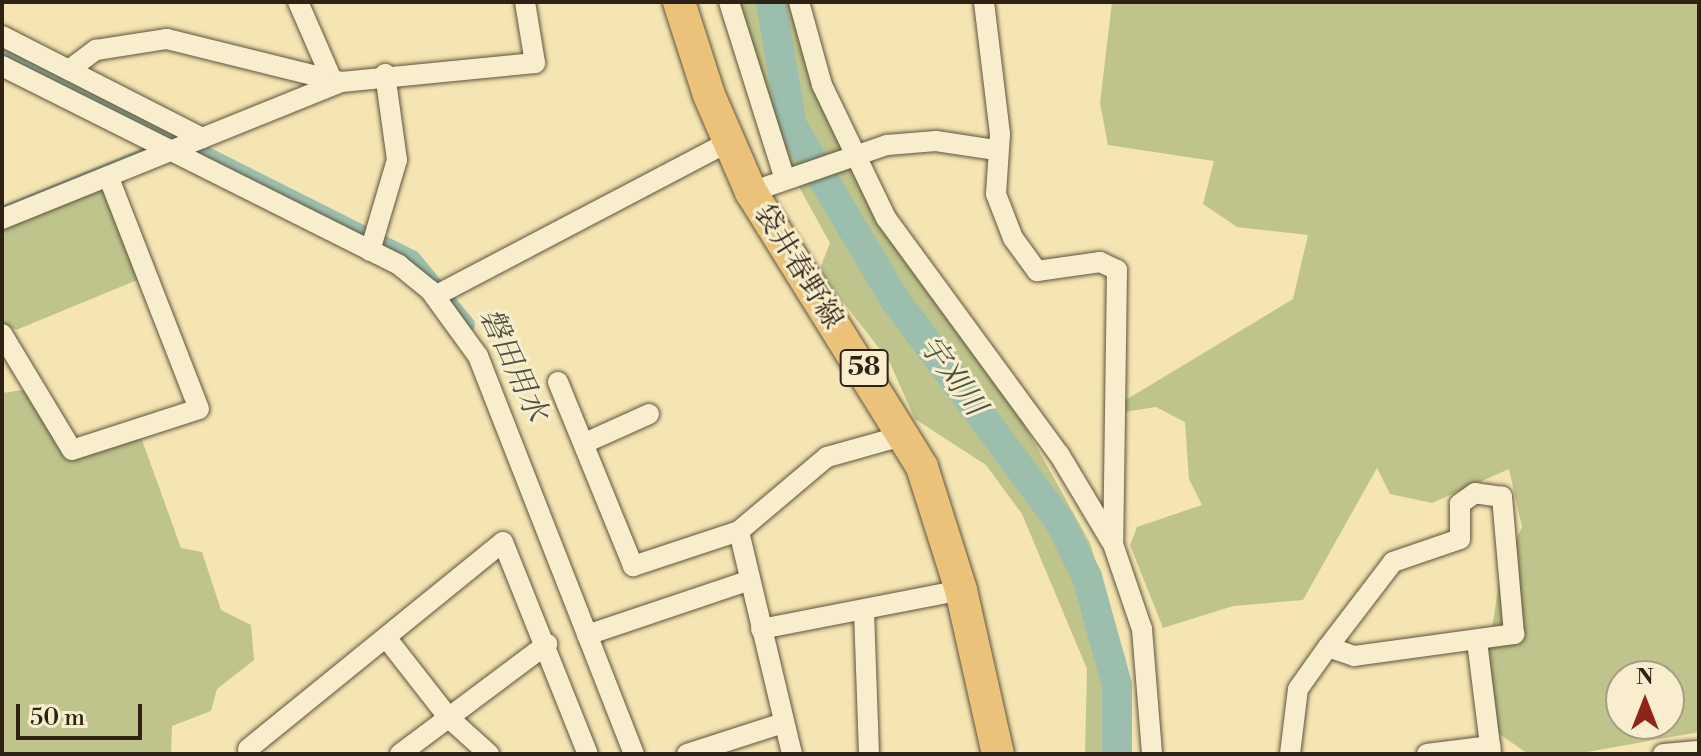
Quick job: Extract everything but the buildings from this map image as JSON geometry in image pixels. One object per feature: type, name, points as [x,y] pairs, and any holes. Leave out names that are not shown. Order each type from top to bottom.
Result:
[{"type":"main road","name":"袋井春野線","points":[[679,2],[728,142],[751,192],[792,267],[906,435],[961,590],[998,754]]},
{"type":"street","points":[[298,2],[336,81]]},
{"type":"street","points":[[2,219],[336,81],[385,74],[535,63],[525,2]]},
{"type":"street","points":[[729,2],[784,176]]},
{"type":"street","points":[[799,2],[822,85],[850,152],[916,267],[1059,454],[1113,544],[1140,619],[1152,754]]},
{"type":"street","points":[[984,2],[996,150],[996,194],[1037,271],[1100,262],[1117,270],[1113,544]]},
{"type":"street","points":[[2,36],[202,138]]},
{"type":"street","points":[[69,70],[96,50],[167,39],[336,81]]},
{"type":"street","points":[[2,66],[370,251],[435,296],[478,356],[634,754]]},
{"type":"street","points":[[370,251],[397,160],[385,74]]},
{"type":"street","points":[[751,192],[784,176],[850,152],[936,141],[996,150]]},
{"type":"street","points":[[435,296],[728,142]]},
{"type":"street","points":[[2,334],[72,450],[199,409],[108,176]]},
{"type":"street","points":[[558,382],[587,442],[633,566],[739,531],[827,457],[906,435]]},
{"type":"street","points":[[587,442],[649,414]]},
{"type":"street","points":[[1290,754],[1294,699],[1328,647],[1393,562],[1452,545],[1461,531],[1460,504],[1475,493],[1497,492],[1517,628],[1477,641],[1354,656],[1328,647]]},
{"type":"street","points":[[739,531],[792,754]]},
{"type":"street","points":[[247,752],[388,640],[503,542],[547,644],[588,754]]},
{"type":"street","points":[[587,635],[750,580]]},
{"type":"street","points":[[761,629],[961,590]]},
{"type":"street","points":[[864,611],[869,754]]},
{"type":"street","points":[[388,640],[449,718],[489,754]]},
{"type":"street","points":[[1427,754],[1490,750],[1477,641]]},
{"type":"street","points":[[400,754],[547,644]]},
{"type":"street","points":[[687,754],[783,723]]},
{"type":"street","points":[[1663,754],[1699,751]]},
{"type":"green space","points":[[731,2],[794,2],[824,105],[1015,408],[1090,543],[1126,660],[1130,754],[1085,754],[1087,669],[1022,514],[986,465],[915,419],[889,361],[819,271],[830,243],[788,167]]},
{"type":"green space","points":[[1112,2],[1699,2],[1699,732],[1685,735],[1685,660],[1605,660],[1605,740],[1654,740],[1576,754],[1528,754],[1489,727],[1480,711],[1500,575],[1522,527],[1509,469],[1432,503],[1390,494],[1377,468],[1303,600],[1233,606],[1163,628],[1130,545],[1137,527],[1202,505],[1189,479],[1185,422],[1156,407],[1124,412],[1124,401],[1293,299],[1308,235],[1237,227],[1203,204],[1214,161],[1108,145],[1100,103]]},
{"type":"green space","points":[[106,187],[142,278],[16,330],[2,322],[2,229]]},
{"type":"green space","points":[[23,390],[79,454],[138,429],[181,548],[202,552],[221,610],[251,625],[254,660],[217,689],[211,711],[172,726],[171,754],[2,754],[2,393]]},
{"type":"waterway","name":"宇刈川","points":[[771,2],[792,126],[893,297],[1060,522],[1087,577],[1117,685],[1117,754]]},
{"type":"waterway","name":"磐田用水","points":[[2,53],[412,259],[466,325]]},
{"type":"waterway","points":[[2,208],[151,147]]}]
